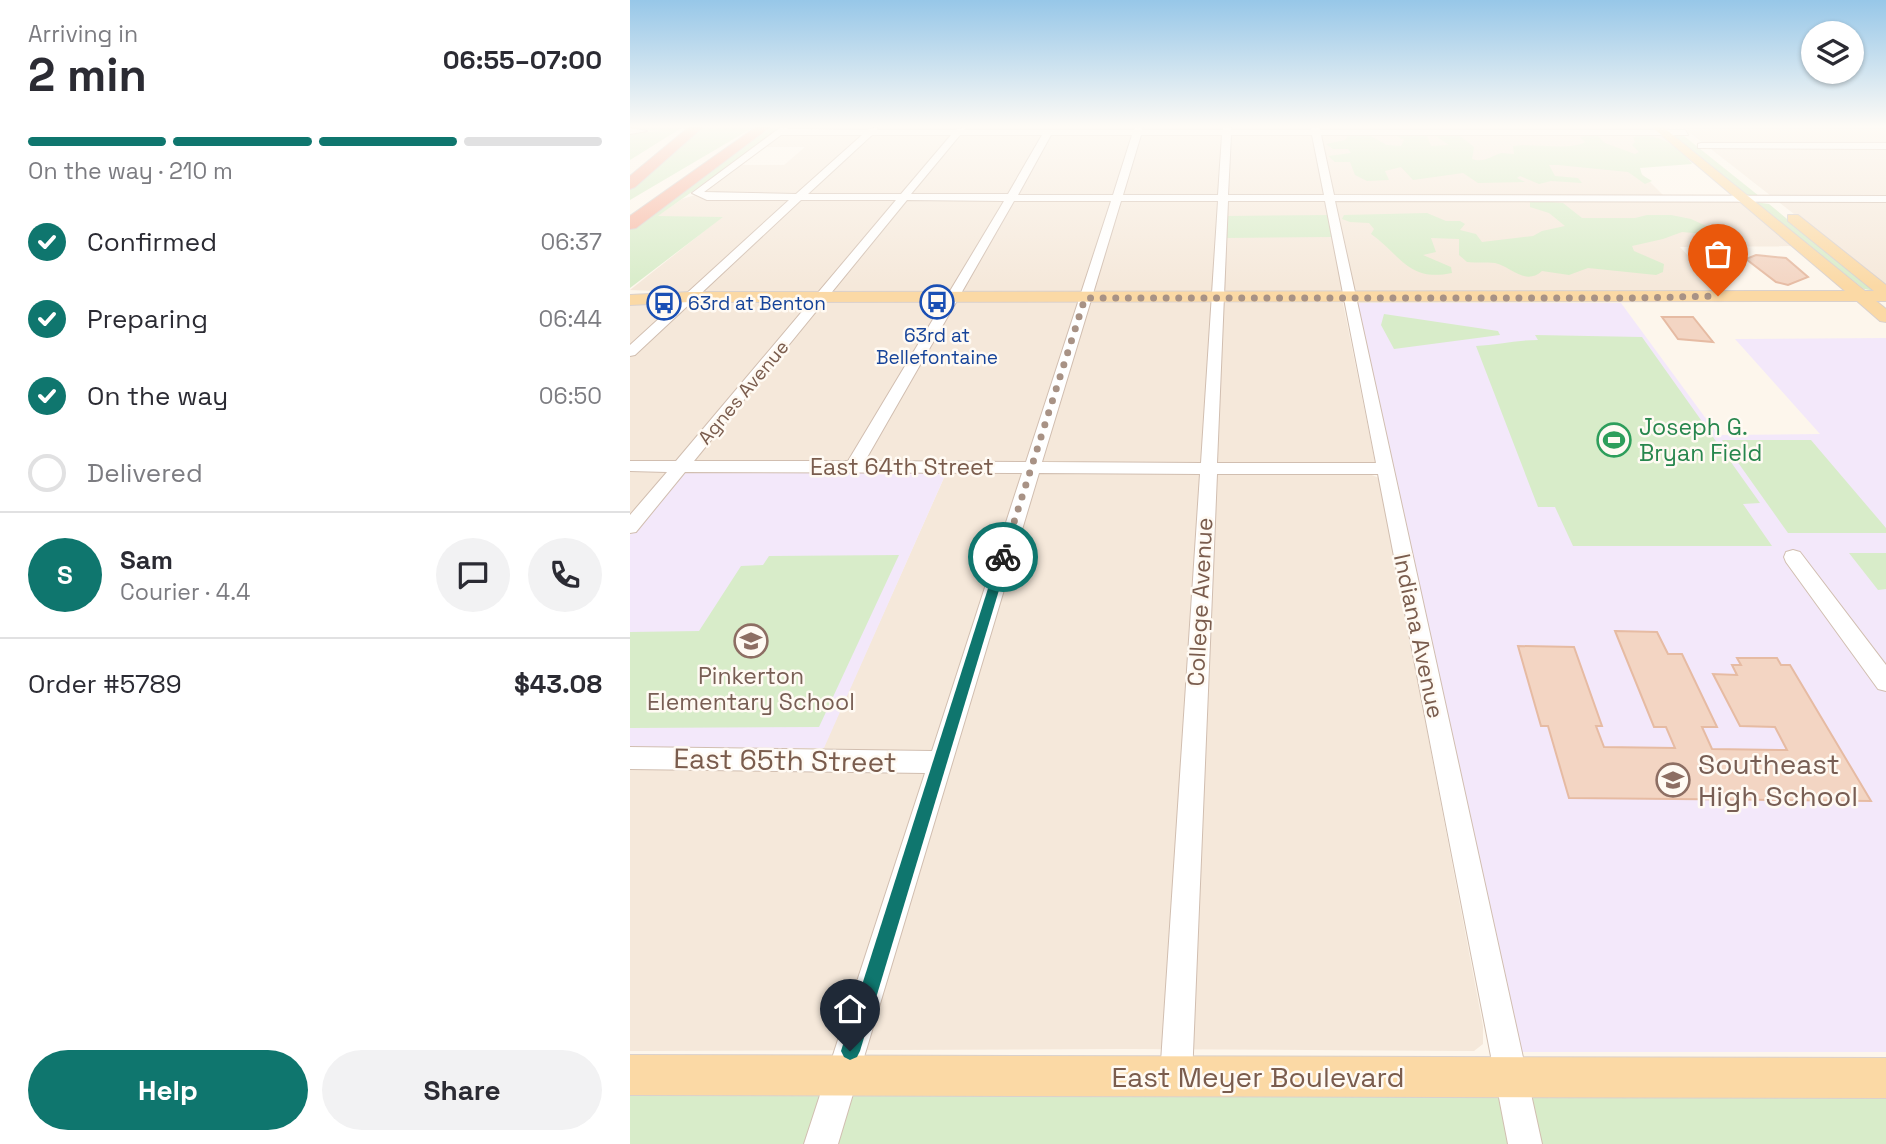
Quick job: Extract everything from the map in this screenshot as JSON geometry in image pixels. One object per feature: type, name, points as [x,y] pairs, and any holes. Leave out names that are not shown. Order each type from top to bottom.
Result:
[{"type":"highway","points":[[641,196],[668,180]]},
{"type":"highway","points":[[630,223],[689,180]]},
{"type":"main road","points":[[1724,180],[1886,317]]},
{"type":"main road","points":[[1750,184],[1886,295]]},
{"type":"main road","points":[[630,293],[690,297]]},
{"type":"main road","points":[[630,300],[690,297],[1635,298],[1743,302],[1865,299],[1886,295]]},
{"type":"main road","points":[[1865,299],[1886,303]]},
{"type":"main road","name":"East Meyer Boulevard","points":[[630,1075],[1886,1078]]},
{"type":"street","points":[[715,180],[698,193],[707,197],[1886,199]]},
{"type":"street","points":[[630,352],[817,180]]},
{"type":"street","name":"Agnes Avenue","points":[[630,527],[918,180]]},
{"type":"street","points":[[854,466],[955,298],[1021,180]]},
{"type":"street","points":[[821,1144],[1122,180]]},
{"type":"street","name":"College Avenue","points":[[1175,1077],[1223,180]]},
{"type":"street","name":"Indiana Avenue","points":[[1325,180],[1525,1144]]},
{"type":"street","name":"East 64th Street","points":[[630,466],[1385,469]]},
{"type":"street","points":[[1793,557],[1886,681]]},
{"type":"street","name":"East 65th Street","points":[[630,758],[940,762]]},
{"type":"shaded area","points":[[719,180],[1648,180],[1668,200],[1739,201],[1796,246],[1680,247],[1723,293],[706,293],[630,290],[722,217],[656,217],[682,199],[702,193]]},
{"type":"shaded area","points":[[1751,180],[1886,180],[1886,286]]},
{"type":"shaded area","points":[[630,303],[1343,303],[1375,462],[630,462]]},
{"type":"shaded area","name":"Southeast High School","points":[[1357,303],[1621,303],[1718,435],[1820,434],[1735,339],[1886,338],[1886,1052],[1517,1052]]},
{"type":"shaded area","points":[[630,470],[665,472],[666,475],[630,517]]},
{"type":"shaded area","name":"Pinkerton Elementary School","points":[[688,470],[947,471],[824,748],[630,747],[630,535],[679,474]]},
{"type":"shaded area","points":[[947,471],[1367,473],[1379,478],[1483,1026],[1483,1044],[1474,1051],[630,1051],[630,766],[814,769]]},
{"type":"green space","points":[[640,180],[663,180],[630,200],[630,189]]},
{"type":"green space","points":[[695,180],[708,180],[658,216],[723,217],[630,288],[630,227]]},
{"type":"green space","points":[[1474,180],[1525,182],[1478,183]]},
{"type":"green space","points":[[1530,180],[1580,180],[1582,183],[1551,181],[1539,184]]},
{"type":"green space","points":[[1728,180],[1739,180],[1759,196],[1747,196]]},
{"type":"green space","points":[[1530,202],[1563,203],[1582,218],[1671,215],[1691,219],[1715,230],[1716,235],[1682,232],[1632,246],[1634,251],[1664,264],[1663,272],[1656,275],[1588,268],[1569,275],[1542,271],[1530,277],[1495,263],[1467,262],[1459,255],[1459,239],[1431,238],[1436,252],[1423,255],[1451,267],[1452,273],[1437,275],[1425,274],[1407,265],[1371,234],[1374,229],[1369,223],[1342,219],[1344,215],[1427,213],[1446,221],[1460,221],[1465,224],[1460,230],[1476,234],[1482,242],[1533,236],[1565,226],[1549,213],[1530,207]]},
{"type":"green space","points":[[1754,202],[1769,204],[1875,291],[1864,289]]},
{"type":"green space","points":[[1328,215],[1332,237],[1225,238],[1226,216]]},
{"type":"green space","points":[[1384,314],[1498,331],[1500,335],[1394,349],[1381,325]]},
{"type":"green space","name":"Joseph G. Bryan Field","points":[[1535,335],[1642,337],[1760,503],[1743,504],[1772,546],[1573,546],[1555,507],[1538,507],[1476,346],[1538,340]]},
{"type":"green space","points":[[1722,440],[1811,440],[1886,528],[1886,533],[1788,533]]},
{"type":"green space","points":[[1849,553],[1886,553],[1886,589],[1878,590]]},
{"type":"green space","points":[[899,555],[819,727],[630,728],[630,632],[699,631],[741,566],[763,565],[769,556]]},
{"type":"green space","points":[[630,1090],[1886,1092],[1886,1144],[630,1144]]},
{"type":"building","points":[[1756,255],[1786,258],[1808,277],[1788,285],[1776,282],[1746,259]]},
{"type":"building","points":[[1662,317],[1693,317],[1713,342],[1678,339]]},
{"type":"building","name":"Southeast High School","points":[[1615,631],[1657,632],[1668,654],[1682,654],[1717,727],[1702,727],[1712,749],[1787,750],[1775,727],[1740,726],[1713,674],[1737,675],[1732,665],[1741,665],[1737,658],[1777,658],[1781,665],[1790,665],[1871,801],[1569,798],[1548,726],[1541,726],[1518,646],[1574,647],[1602,726],[1596,726],[1604,747],[1675,748],[1666,727],[1654,727]]},
{"type":"way so far","points":[[1003,557],[1085,298],[1718,296]]},
{"type":"place","name":"63rd at Bellefontaine","points":[[937,302]]},
{"type":"place","name":"63rd at Benton","points":[[664,303]]},
{"type":"place","name":"Joseph G. Bryan Field","points":[[1614,440]]},
{"type":"place","name":"Pinkerton Elementary School","points":[[751,641]]},
{"type":"place","name":"Southeast High School","points":[[1673,780]]},
{"type":"route","points":[[850,1051],[1003,557]]}]
